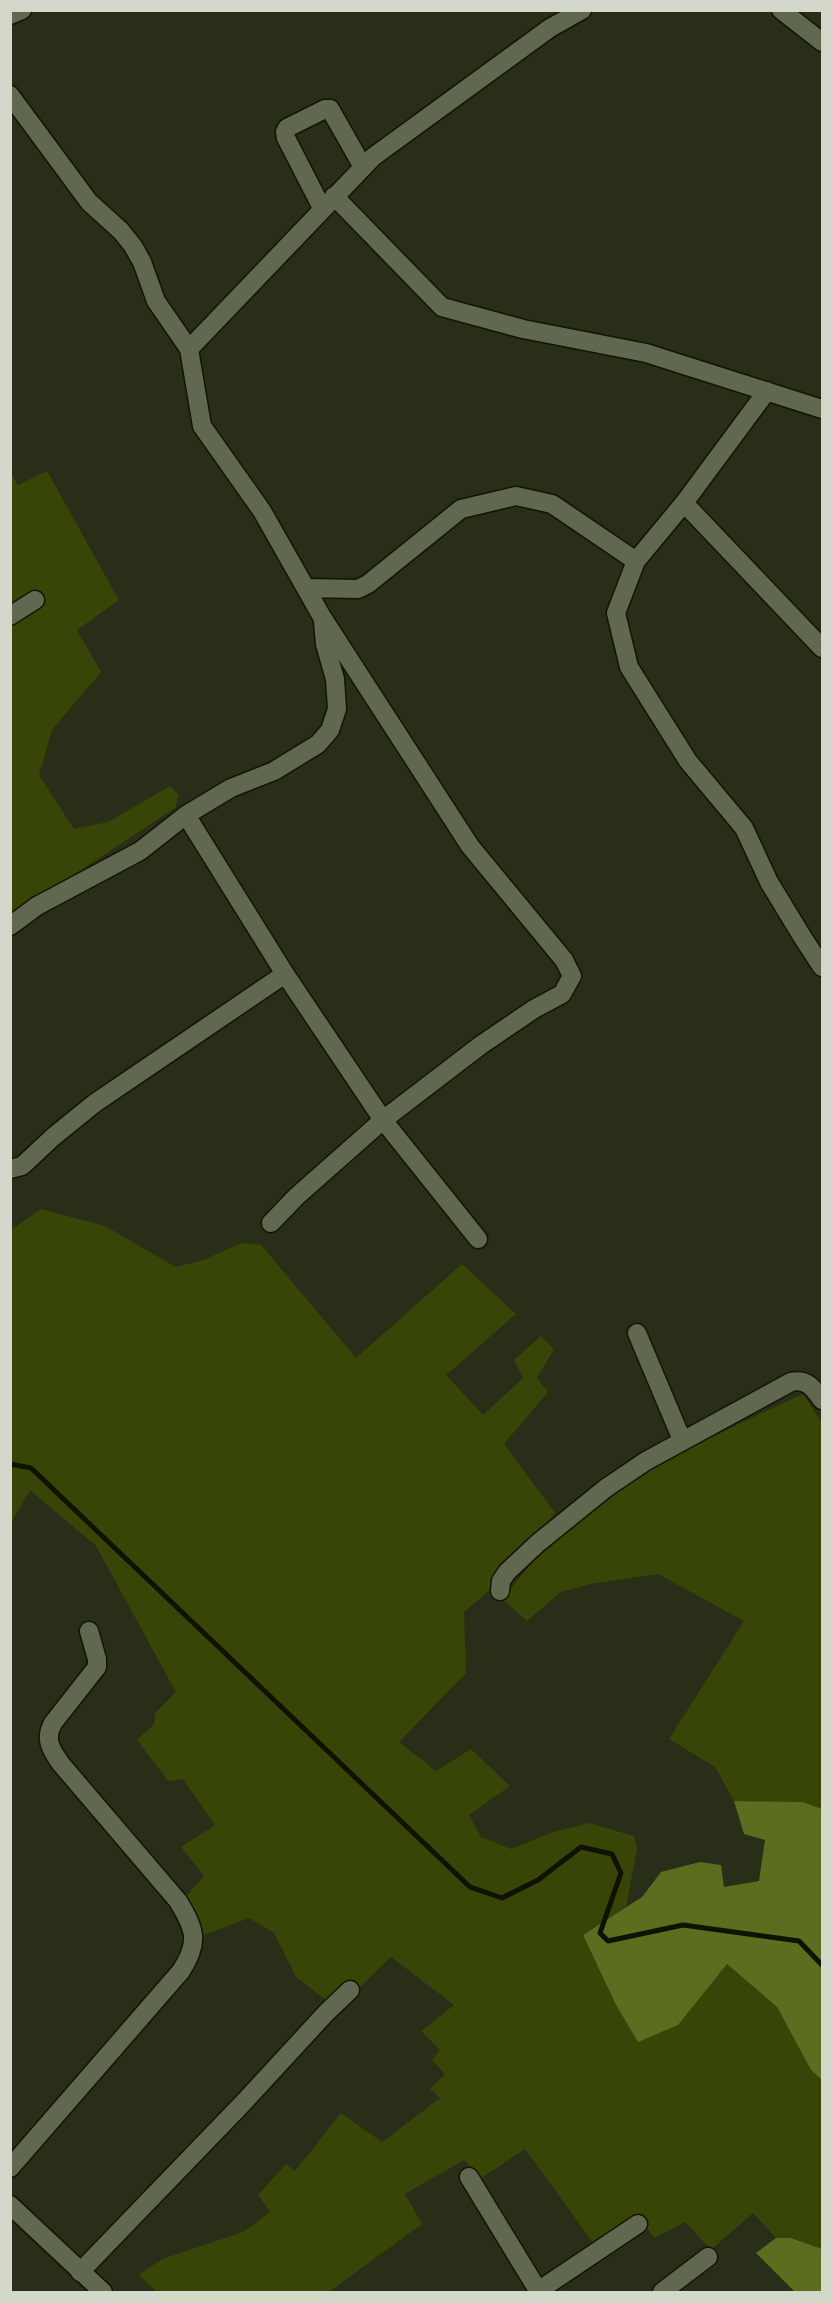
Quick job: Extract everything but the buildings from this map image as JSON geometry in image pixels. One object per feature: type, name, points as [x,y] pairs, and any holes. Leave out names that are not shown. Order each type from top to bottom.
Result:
[{"type":"street","points":[[10,15],[22,10]]},
{"type":"street","points":[[189,349],[373,157],[550,28],[582,10]]},
{"type":"street","points":[[781,10],[822,42]]},
{"type":"street","points":[[10,95],[89,202],[121,231],[133,246],[142,262],[156,301],[189,349],[202,426],[262,511],[322,617],[470,846],[564,960],[572,976],[562,994],[534,1009],[481,1045],[383,1120],[297,1196],[271,1223]]},
{"type":"street","points":[[363,167],[330,109],[325,109],[288,128],[285,132],[286,138],[328,202],[442,307],[523,328],[646,353],[822,409]]},
{"type":"street","points":[[767,391],[684,503],[636,561],[616,613],[629,667],[688,761],[744,828],[769,882],[822,967]]},
{"type":"street","points":[[307,588],[358,589],[368,584],[461,509],[516,496],[552,504],[636,561]]},
{"type":"street","points":[[684,503],[822,648]]},
{"type":"street","points":[[10,616],[35,600]]},
{"type":"street","points":[[10,926],[37,906],[141,851],[186,815],[231,788],[274,771],[318,744],[330,730],[337,709],[336,689],[325,644],[322,617]]},
{"type":"street","points":[[186,815],[285,974],[383,1120],[478,1239]]},
{"type":"street","points":[[10,1169],[22,1166],[95,1103],[285,974]]},
{"type":"street","points":[[637,1333],[682,1440]]},
{"type":"street","points":[[500,1591],[501,1581],[507,1572],[538,1543],[606,1488],[646,1461],[791,1382],[809,1384],[822,1400]]},
{"type":"street","points":[[10,2168],[181,1971],[191,1957],[194,1943],[191,1925],[178,1901],[61,1764],[48,1743],[53,1723],[97,1667],[89,1631]]},
{"type":"street","points":[[80,2272],[350,1990]]},
{"type":"street","points":[[469,2177],[538,2292],[638,2224]]},
{"type":"street","points":[[10,2205],[103,2292]]},
{"type":"street","points":[[662,2292],[708,2257]]},
{"type":"green space","points":[[47,471],[119,600],[77,630],[101,672],[52,730],[39,775],[74,829],[108,822],[170,786],[179,795],[175,808],[11,916],[10,472],[18,485]]},
{"type":"green space","points":[[41,1209],[105,1226],[176,1267],[203,1260],[242,1243],[261,1245],[356,1358],[462,1264],[516,1314],[446,1375],[483,1415],[523,1378],[514,1360],[541,1336],[554,1349],[537,1378],[548,1392],[504,1444],[555,1513],[490,1590],[464,1612],[466,1673],[399,1742],[436,1771],[471,1749],[510,1786],[469,1815],[481,1837],[511,1849],[553,1832],[589,1823],[634,1836],[637,1849],[626,1907],[583,1935],[616,2005],[638,2042],[708,1986],[727,1964],[777,2007],[811,2070],[822,2080],[822,2249],[791,2238],[776,2238],[753,2213],[711,2250],[685,2222],[654,2238],[640,2218],[594,2244],[525,2149],[480,2179],[464,2160],[405,2194],[422,2224],[329,2292],[157,2292],[139,2275],[162,2259],[243,2232],[270,2212],[258,2195],[286,2164],[295,2171],[341,2113],[382,2142],[440,2098],[430,2089],[445,2074],[432,2060],[440,2050],[421,2031],[454,2005],[391,1957],[355,1992],[327,2001],[296,1977],[274,1933],[249,1918],[204,1935],[185,1898],[204,1876],[181,1847],[215,1825],[183,1779],[168,1781],[137,1740],[154,1724],[155,1713],[176,1692],[96,1546],[30,1490],[11,1523],[11,1230]]},
{"type":"green space","points":[[803,1394],[822,1423],[822,1809],[803,1802],[734,1801],[715,1767],[669,1739],[744,1621],[658,1574],[591,1584],[561,1592],[527,1621],[502,1599],[552,1540],[616,1491],[708,1439]]},
{"type":"green space","points":[[734,1801],[803,1802],[822,1809],[822,2080],[811,2070],[777,2007],[727,1964],[678,2025],[638,2042],[616,2005],[583,1935],[642,1897],[661,1872],[700,1862],[721,1865],[724,1887],[759,1881],[765,1840],[744,1834]]},
{"type":"green space","points":[[776,2238],[791,2238],[822,2249],[822,2292],[795,2292],[756,2253]]},
{"type":"waterway","points":[[10,1464],[31,1468],[470,1887],[502,1898],[538,1880],[581,1847],[612,1854],[621,1873],[600,1933],[608,1941],[683,1925],[799,1941],[822,1965]]}]
